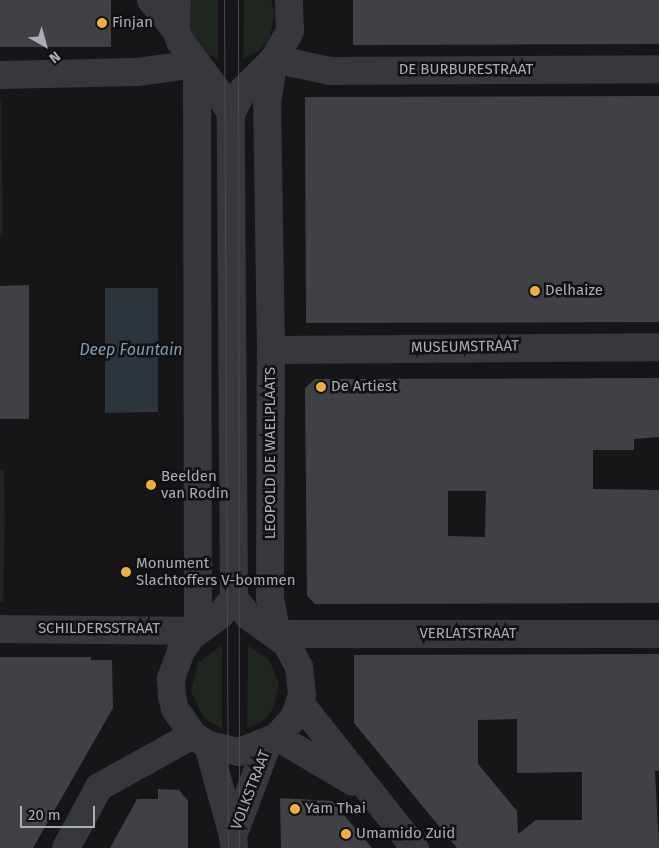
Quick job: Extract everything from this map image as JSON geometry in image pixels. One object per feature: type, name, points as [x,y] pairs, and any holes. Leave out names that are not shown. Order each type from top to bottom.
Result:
[{"type":"street","points":[[151,0],[176,30],[186,51],[231,114]]},
{"type":"street","points":[[176,30],[177,0]]},
{"type":"street","name":"LEOPOLD DE WAELPLAATS","points":[[273,740],[295,716],[300,703],[300,667],[287,644],[277,634],[270,598],[271,350],[267,104],[274,59],[290,31],[289,0]]},
{"type":"street","points":[[274,59],[243,90],[231,114],[234,598],[248,616],[277,634]]},
{"type":"street","name":"DE BURBURESTRAAT","points":[[274,59],[330,71],[659,69]]},
{"type":"street","points":[[0,75],[137,72],[197,64]]},
{"type":"street","points":[[197,64],[198,631]]},
{"type":"street","name":"MUSEUMSTRAAT","points":[[271,350],[546,346],[659,347]]},
{"type":"street","points":[[234,598],[220,615],[198,631],[182,651],[172,679],[175,709],[201,740],[239,752],[273,740],[367,791]]},
{"type":"street","name":"SCHILDERSSTRAAT","points":[[0,629],[198,631]]},
{"type":"street","name":"VERLATSTRAAT","points":[[277,634],[659,634]]},
{"type":"street","points":[[300,703],[367,791],[415,848]]},
{"type":"street","points":[[66,848],[99,787],[201,740]]},
{"type":"street","name":"VOLKSTRAAT","points":[[201,740],[234,842]]},
{"type":"street","name":"VOLKSTRAAT","points":[[234,842],[273,740]]},
{"type":"shaded area","points":[[191,0],[218,0],[218,59],[205,53],[190,33]]},
{"type":"shaded area","points":[[244,0],[271,0],[275,15],[269,39],[260,50],[243,59]]},
{"type":"shaded area","points":[[1,101],[3,235],[0,235]]},
{"type":"shaded area","points":[[0,470],[4,470],[3,602],[0,602]]},
{"type":"shaded area","points":[[222,645],[222,729],[203,717],[191,691],[198,663]]},
{"type":"shaded area","points":[[248,646],[269,659],[279,685],[273,709],[264,720],[247,729]]},
{"type":"water","name":"Deep Fountain","points":[[105,288],[158,288],[158,412],[105,413]]},
{"type":"building","points":[[0,0],[111,0],[111,47],[0,47]]},
{"type":"building","points":[[353,0],[659,0],[659,44],[353,45]]},
{"type":"building","points":[[659,96],[659,322],[306,323],[305,97]]},
{"type":"building","points":[[29,285],[29,419],[0,419],[0,286]]},
{"type":"building","points":[[659,378],[659,437],[634,439],[634,450],[593,450],[593,489],[659,490],[659,603],[315,604],[307,596],[305,388],[315,379]],"holes":[[[448,491],[486,491],[485,537],[448,536]]]},
{"type":"building","points":[[659,654],[659,771],[655,771],[659,848],[457,848],[354,723],[354,655]],"holes":[[[517,719],[517,773],[582,772],[582,820],[536,820],[518,834],[517,811],[478,764],[478,720]]]},
{"type":"building","points":[[0,657],[91,657],[91,660],[112,660],[113,708],[33,848],[0,848]]},
{"type":"building","points":[[158,789],[179,790],[188,801],[188,848],[110,848],[137,799],[158,799]]},
{"type":"building","points":[[280,798],[332,801],[372,848],[281,848]]},
{"type":"tram line","points":[[224,0],[228,848]]},
{"type":"tram line","points":[[238,0],[239,848]]},
{"type":"place","name":"Finjan","points":[[102,23]]},
{"type":"place","name":"Delhaize","points":[[535,291]]},
{"type":"place","name":"De Artiest","points":[[321,387]]},
{"type":"place","name":"Beelden van Rodin","points":[[151,485]]},
{"type":"place","name":"Monument Slachtoffers V-bommen","points":[[126,572]]},
{"type":"place","name":"Yam Thai","points":[[295,809]]},
{"type":"place","name":"Umamido Zuid","points":[[346,834]]}]
